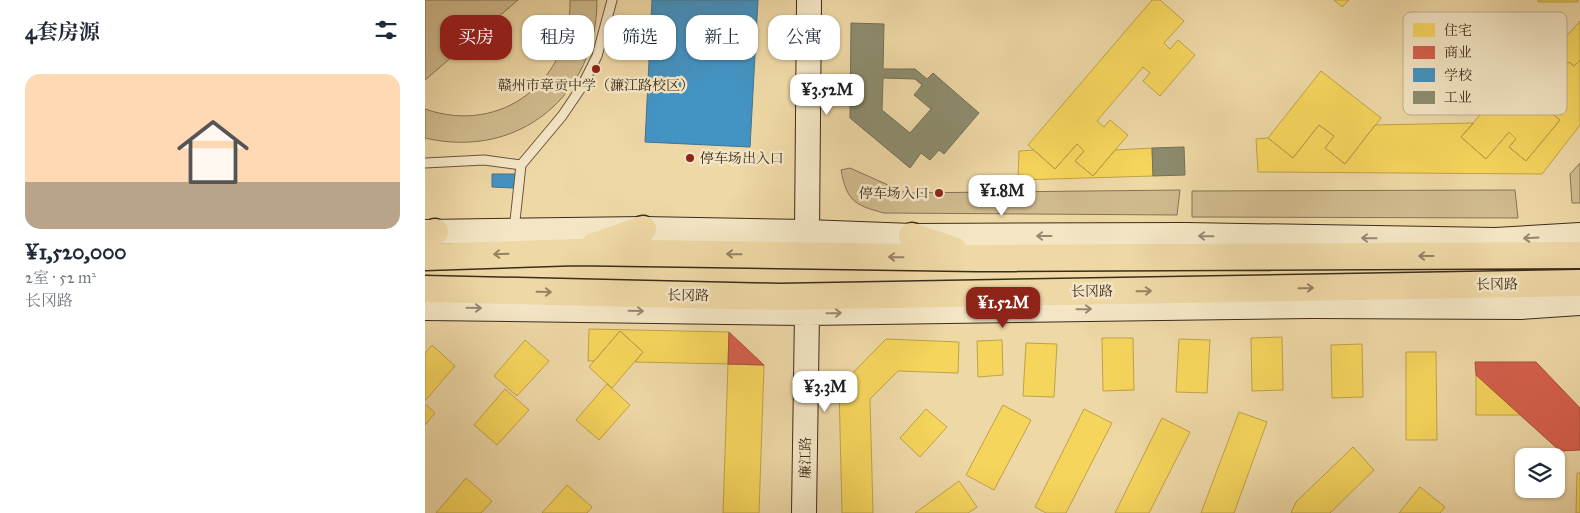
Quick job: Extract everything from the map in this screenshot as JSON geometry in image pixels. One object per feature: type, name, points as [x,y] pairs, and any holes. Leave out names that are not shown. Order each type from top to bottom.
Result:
[{"type":"main road","points":[[576,252],[643,229]]},
{"type":"main road","points":[[912,236],[978,258]]},
{"type":"main road","name":"长冈路","points":[[425,257],[576,252],[978,258],[1574,253]]},
{"type":"main road","name":"长冈路","points":[[425,289],[779,297],[1573,286]]},
{"type":"main road","points":[[912,311],[989,293]]},
{"type":"street","points":[[807,232],[809,0]]},
{"type":"street","points":[[428,233],[643,229],[912,236],[1186,235],[1495,240],[1580,235]]},
{"type":"street","points":[[425,308],[807,313],[1311,306],[1520,307],[1580,303]]},
{"type":"street","name":"廉江路","points":[[804,513],[807,313]]},
{"type":"lane","points":[[514,230],[521,165],[562,116],[581,88],[597,56],[612,0]]},
{"type":"lane","points":[[425,164],[484,160],[521,165]]},
{"type":"shaded area","points":[[425,0],[518,0],[501,15],[440,15],[440,60],[448,60],[425,80]]},
{"type":"shaded area","points":[[570,0],[597,0],[594,26],[594,15],[569,15]]},
{"type":"shaded area","points":[[556,60],[585,60],[567,91],[546,113],[521,129],[492,139],[459,142],[425,138],[425,109],[453,115],[480,115],[505,107],[527,95],[545,77]]},
{"type":"shaded area","points":[[1580,163],[1580,203],[1572,203],[1570,174]]},
{"type":"shaded area","points":[[850,168],[906,193],[1180,190],[1177,215],[884,213],[859,204],[849,195],[841,170]]},
{"type":"shaded area","points":[[1515,190],[1518,218],[1192,217],[1192,191]]},
{"type":"building: 住宅","points":[[1152,0],[1160,0],[1184,21],[1164,43],[1170,49],[1178,40],[1195,55],[1160,96],[1143,81],[1150,73],[1143,67],[1097,121],[1104,127],[1110,120],[1128,135],[1093,176],[1075,161],[1084,151],[1077,144],[1055,169],[1028,145]]},
{"type":"building: 住宅","points":[[1334,0],[1349,0],[1342,7]]},
{"type":"building: 住宅","points":[[1538,0],[1578,0],[1578,2],[1538,2]]},
{"type":"building: 住宅","points":[[1580,21],[1580,60],[1574,66],[1569,62],[1567,64],[1567,36]]},
{"type":"building: 住宅","points":[[1580,60],[1580,125],[1542,174],[1258,172],[1256,139],[1268,138],[1293,158],[1319,125],[1334,136],[1325,148],[1345,164],[1375,125],[1474,123],[1461,137],[1486,159],[1509,132],[1516,139],[1509,147],[1526,161],[1560,120],[1554,115],[1567,115],[1567,64],[1569,62],[1574,66]]},
{"type":"building: 住宅","points":[[1321,71],[1381,118],[1345,164],[1325,148],[1334,136],[1319,125],[1293,158],[1268,138]]},
{"type":"building: 住宅","points":[[1480,115],[1554,115],[1560,120],[1526,161],[1509,147],[1516,139],[1509,132],[1486,159],[1461,137]]},
{"type":"building: 住宅","points":[[1077,144],[1084,151],[1075,161],[1093,176],[1115,150],[1152,148],[1153,176],[1018,180],[1019,151],[1034,150],[1055,169]]},
{"type":"building: 住宅","points":[[589,329],[729,332],[728,364],[635,362],[643,352],[620,331],[594,361],[588,361]]},
{"type":"building: 住宅","points":[[620,331],[643,352],[612,388],[589,367]]},
{"type":"building: 住宅","points":[[1282,337],[1283,390],[1252,391],[1251,338]]},
{"type":"building: 住宅","points":[[1102,338],[1133,338],[1134,390],[1103,391]]},
{"type":"building: 住宅","points":[[886,339],[959,342],[958,373],[898,371],[870,399],[873,513],[842,513],[839,387]]},
{"type":"building: 住宅","points":[[1179,339],[1210,340],[1207,393],[1176,392]]},
{"type":"building: 住宅","points":[[525,340],[549,361],[517,396],[494,376]]},
{"type":"building: 住宅","points":[[1002,340],[1003,375],[978,377],[977,341]]},
{"type":"building: 住宅","points":[[1026,343],[1057,344],[1054,397],[1023,396]]},
{"type":"building: 住宅","points":[[1362,344],[1363,397],[1332,398],[1331,345]]},
{"type":"building: 住宅","points":[[432,345],[455,366],[425,401],[425,353]]},
{"type":"building: 住宅","points":[[1406,352],[1436,352],[1437,440],[1406,440]]},
{"type":"building: 住宅","points":[[728,364],[764,365],[759,513],[723,513]]},
{"type":"building: 住宅","points":[[1476,375],[1546,375],[1546,415],[1476,415]]},
{"type":"building: 住宅","points":[[607,384],[630,405],[599,440],[576,420]]},
{"type":"building: 住宅","points":[[505,389],[529,410],[497,445],[474,425]]},
{"type":"building: 住宅","points":[[425,404],[435,413],[425,425]]},
{"type":"building: 住宅","points":[[1003,405],[1031,420],[994,490],[966,475]]},
{"type":"building: 住宅","points":[[926,409],[947,427],[920,457],[900,438]]},
{"type":"building: 住宅","points":[[1084,409],[1112,423],[1066,513],[1046,513],[1035,507]]},
{"type":"building: 住宅","points":[[1239,412],[1267,422],[1234,513],[1201,513]]},
{"type":"building: 住宅","points":[[1162,418],[1190,432],[1149,513],[1115,513]]},
{"type":"building: 住宅","points":[[1353,447],[1374,470],[1330,513],[1291,513],[1296,502]]},
{"type":"building: 住宅","points":[[1577,473],[1580,473],[1580,513],[1576,513]]},
{"type":"building: 住宅","points":[[466,478],[492,501],[481,513],[436,513]]},
{"type":"building: 住宅","points":[[959,481],[977,507],[968,513],[915,513]]},
{"type":"building: 住宅","points":[[567,485],[592,507],[587,513],[542,513]]},
{"type":"building: 住宅","points":[[1420,487],[1445,507],[1440,513],[1399,513]]},
{"type":"building: 商业","points":[[729,332],[764,365],[728,364]]},
{"type":"building: 商业","points":[[1475,362],[1536,362],[1580,408],[1580,450],[1565,451],[1565,448],[1557,448],[1476,375]]},
{"type":"building: 学校","points":[[652,0],[758,0],[757,15],[686,15],[686,60],[755,60],[750,147],[645,142],[649,60],[676,60],[676,15],[651,15]]},
{"type":"building: 学校","points":[[492,174],[515,174],[514,188],[492,187]]},
{"type":"building: 工业","points":[[851,23],[884,24],[883,69],[915,69],[927,79],[933,73],[979,113],[944,154],[939,150],[930,160],[921,153],[910,168],[850,118]],"holes":[[[883,78],[915,79],[922,85],[914,95],[931,109],[910,133],[882,110]]]},
{"type":"building: 工业","points":[[1184,147],[1185,175],[1153,176],[1152,148]]},
{"type":"place","name":"赣州市章贡中学（濂江路校区）","points":[[596,69]]},
{"type":"place","name":"停车场出入口","points":[[690,158]]},
{"type":"place","name":"停车场入口","points":[[939,193]]}]
